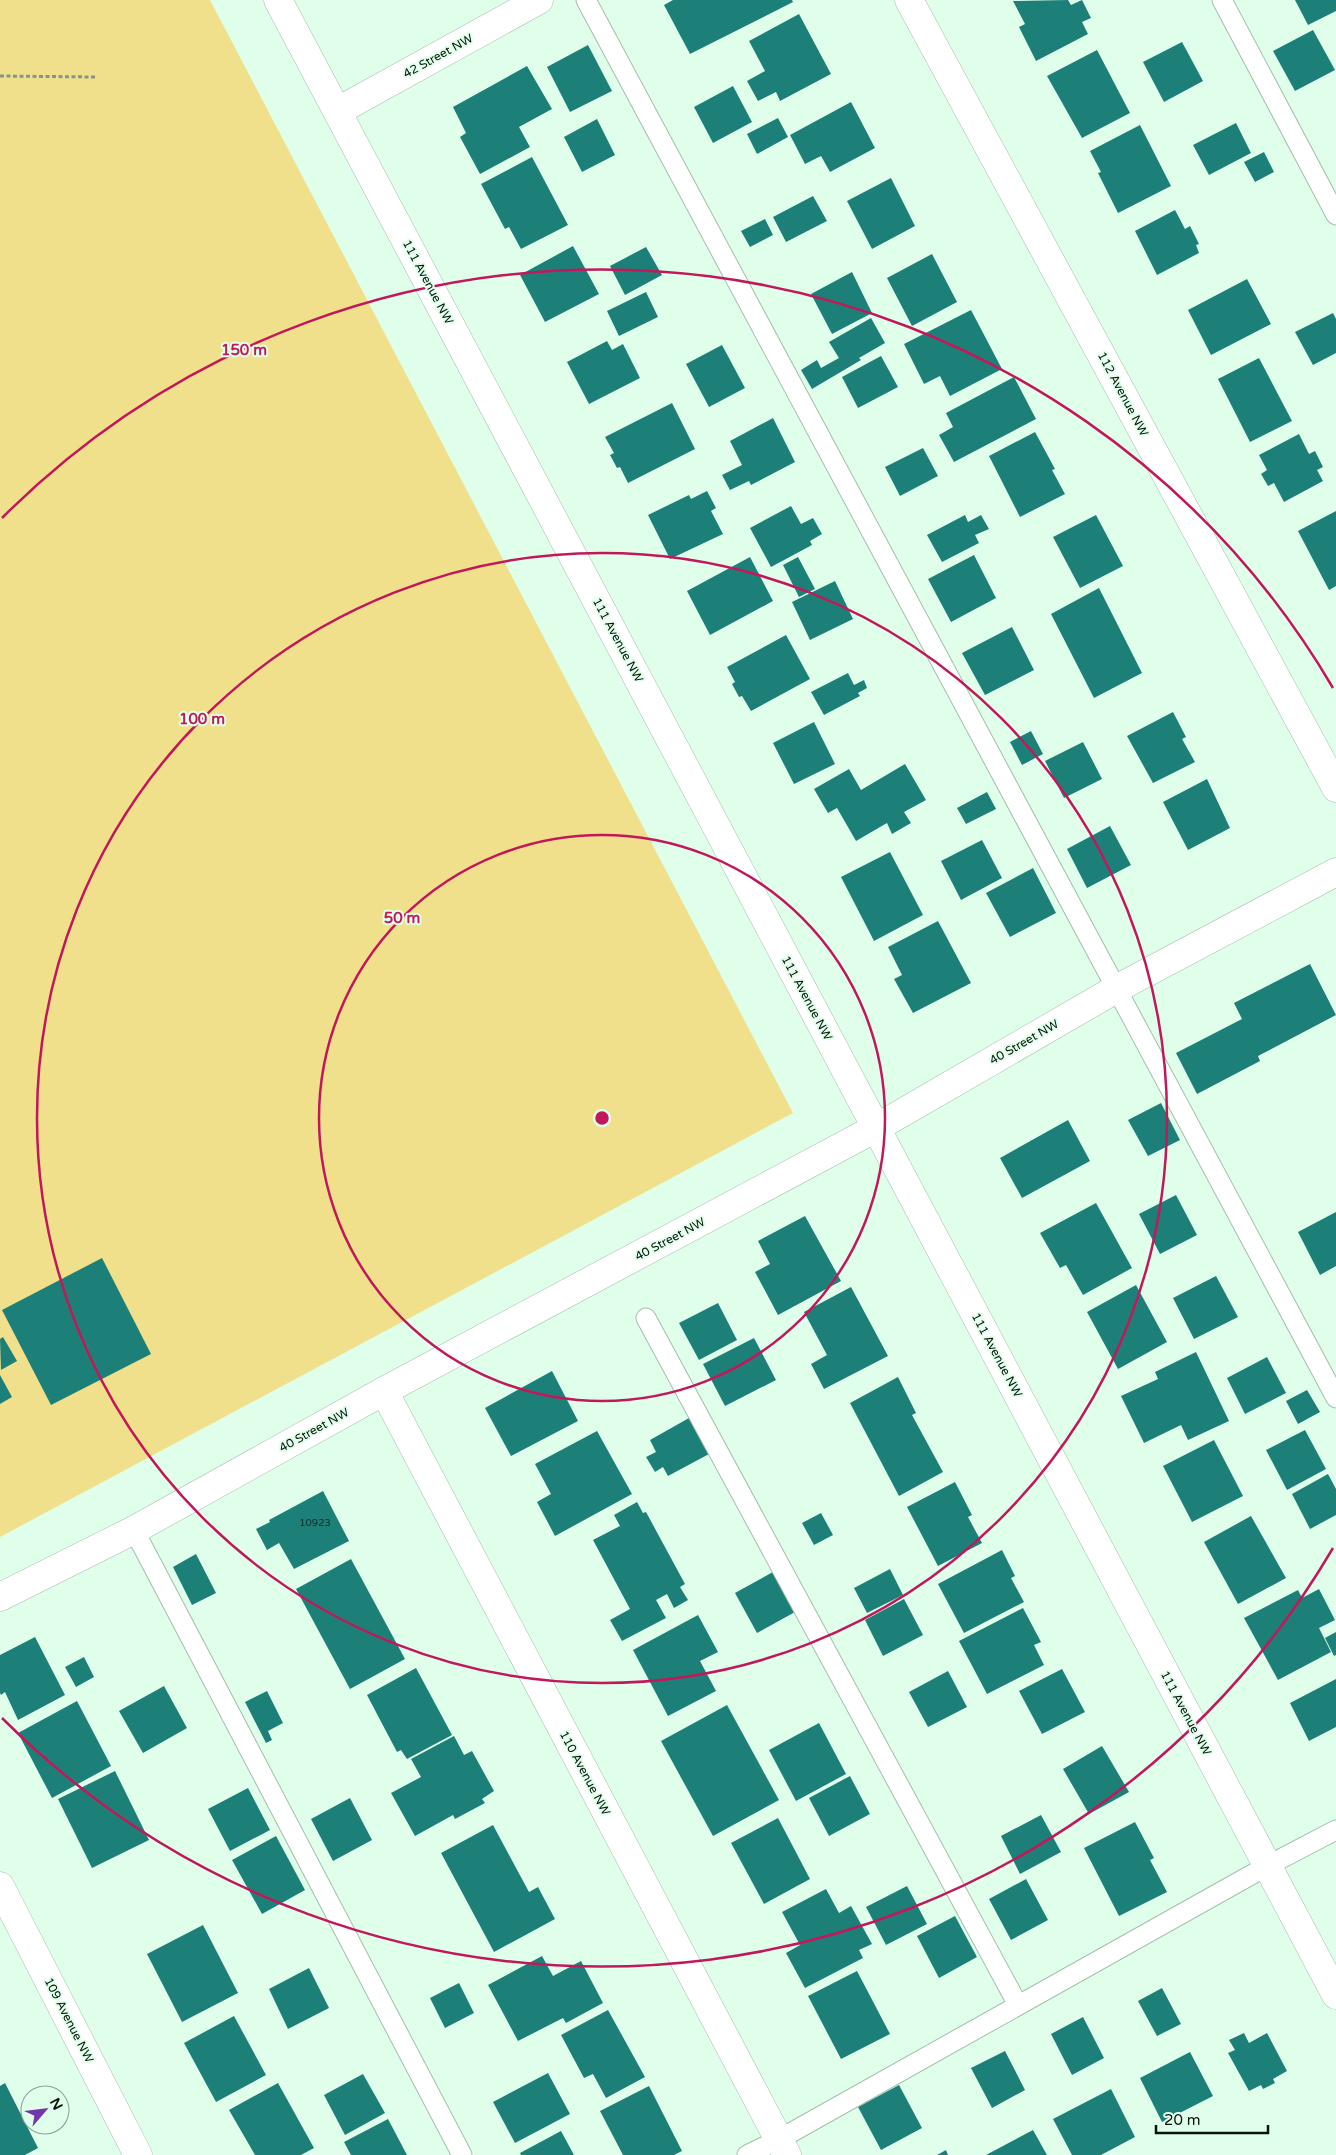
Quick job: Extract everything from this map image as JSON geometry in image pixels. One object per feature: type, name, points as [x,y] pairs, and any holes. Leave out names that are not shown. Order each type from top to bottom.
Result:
[{"type":"street","name":"111 Avenue NW","points":[[278,0],[1336,1996]]},
{"type":"street","name":"42 Street NW","points":[[338,111],[539,0]]},
{"type":"street","name":"112 Avenue NW","points":[[909,0],[1336,788]]},
{"type":"street","name":"40 Street NW","points":[[0,1597],[134,1530],[384,1391],[876,1128],[1116,989],[1336,872]]},
{"type":"street","name":"110 Avenue NW","points":[[384,1391],[782,2147]]},
{"type":"street","name":"109 Avenue NW","points":[[0,1886],[138,2155]]},
{"type":"lane","points":[[586,0],[1336,1398]]},
{"type":"lane","points":[[1222,0],[1336,215]]},
{"type":"lane","points":[[646,1318],[1018,2005]]},
{"type":"lane","points":[[134,1530],[462,2155]]},
{"type":"lane","points":[[746,2155],[782,2147],[1018,2005],[1267,1866],[1336,1830]]},
{"type":"path","points":[[0,76],[96,77]]},
{"type":"shaded area","points":[[0,0],[210,0],[793,1113],[0,1537]]},
{"type":"building","points":[[673,0],[792,0],[793,2],[690,54],[664,5]]},
{"type":"building","points":[[1068,0],[1071,5],[1082,0],[1091,18],[1082,22],[1088,34],[1036,61],[1019,27],[1025,24],[1013,1]]},
{"type":"building","points":[[1295,0],[1336,0],[1336,11],[1308,25]]},
{"type":"building","points":[[799,14],[831,74],[780,101],[776,92],[758,101],[747,81],[765,71],[749,41]]},
{"type":"building","points":[[1313,30],[1335,70],[1295,91],[1273,51]]},
{"type":"building","points":[[1182,42],[1203,81],[1164,102],[1143,62]]},
{"type":"building","points":[[588,45],[612,91],[570,112],[547,67]]},
{"type":"building","points":[[1097,50],[1130,113],[1082,138],[1047,76]]},
{"type":"building","points":[[527,66],[552,109],[519,127],[530,147],[480,174],[460,137],[466,133],[453,107]]},
{"type":"building","points":[[733,86],[752,122],[713,143],[694,107]]},
{"type":"building","points":[[851,102],[875,148],[830,172],[821,156],[805,164],[790,135]]},
{"type":"building","points":[[778,118],[788,137],[757,154],[747,134]]},
{"type":"building","points":[[597,119],[615,155],[582,172],[564,137]]},
{"type":"building","points":[[1236,123],[1251,153],[1209,175],[1193,145]]},
{"type":"building","points":[[1140,125],[1171,186],[1118,213],[1098,173],[1101,172],[1090,151]]},
{"type":"building","points":[[1264,152],[1274,172],[1255,182],[1244,162]]},
{"type":"building","points":[[532,157],[568,225],[521,249],[509,227],[505,229],[481,184]]},
{"type":"building","points":[[891,178],[915,226],[872,249],[847,201]]},
{"type":"building","points":[[813,196],[827,221],[786,242],[773,217]]},
{"type":"building","points":[[1175,210],[1185,229],[1190,226],[1199,244],[1196,245],[1199,253],[1157,275],[1135,231]]},
{"type":"building","points":[[765,219],[773,235],[750,247],[741,231]]},
{"type":"building","points":[[573,246],[599,294],[545,322],[520,275]]},
{"type":"building","points":[[646,247],[662,275],[625,295],[610,266]]},
{"type":"building","points":[[932,254],[957,302],[912,326],[887,278]]},
{"type":"building","points":[[852,272],[872,313],[832,334],[811,294]]},
{"type":"building","points":[[1247,279],[1271,324],[1211,355],[1188,310]]},
{"type":"building","points":[[646,292],[658,317],[619,336],[607,311]]},
{"type":"building","points":[[971,310],[1002,369],[950,396],[940,376],[924,384],[904,344]]},
{"type":"building","points":[[1333,313],[1336,319],[1336,353],[1313,365],[1295,332]]},
{"type":"building","points":[[871,318],[885,343],[859,358],[861,360],[812,389],[801,370],[817,360],[821,368],[839,358],[829,342]]},
{"type":"building","points":[[607,341],[612,350],[623,344],[640,378],[589,404],[567,362]]},
{"type":"building","points":[[722,345],[745,388],[709,407],[686,364]]},
{"type":"building","points":[[881,356],[898,387],[858,408],[842,377]]},
{"type":"building","points":[[1259,358],[1292,421],[1250,442],[1218,379]]},
{"type":"building","points":[[1014,377],[1036,419],[954,462],[939,435],[953,427],[946,413]]},
{"type":"building","points":[[672,403],[695,449],[628,483],[620,467],[617,468],[610,455],[614,453],[605,437]]},
{"type":"building","points":[[773,418],[795,462],[751,485],[749,481],[730,490],[722,475],[742,465],[730,441]]},
{"type":"building","points":[[1035,432],[1055,469],[1052,470],[1065,494],[1020,517],[989,456]]},
{"type":"building","points":[[1299,434],[1309,454],[1315,451],[1323,467],[1317,470],[1323,481],[1284,502],[1274,483],[1268,486],[1261,474],[1267,470],[1259,455]]},
{"type":"building","points":[[923,448],[938,476],[900,496],[885,467]]},
{"type":"building","points":[[707,491],[716,508],[711,511],[723,534],[670,559],[648,515],[689,495],[691,499]]},
{"type":"building","points":[[791,506],[801,524],[813,518],[822,534],[810,541],[812,545],[771,567],[750,528]]},
{"type":"building","points":[[1336,511],[1336,586],[1329,590],[1298,531]]},
{"type":"building","points":[[965,515],[968,522],[981,515],[989,529],[975,535],[979,543],[942,562],[927,535]]},
{"type":"building","points":[[1096,515],[1123,566],[1080,588],[1053,537]]},
{"type":"building","points":[[974,555],[996,598],[951,622],[928,579]]},
{"type":"building","points":[[750,557],[773,601],[710,635],[687,591]]},
{"type":"building","points":[[798,557],[815,589],[799,597],[783,565]]},
{"type":"building","points":[[835,581],[853,619],[810,640],[792,602]]},
{"type":"building","points":[[1099,588],[1142,673],[1094,698],[1051,614]]},
{"type":"building","points":[[1012,627],[1034,670],[985,695],[962,653]]},
{"type":"building","points":[[786,635],[810,679],[751,711],[742,696],[739,697],[732,684],[735,682],[727,667]]},
{"type":"building","points":[[848,673],[854,685],[864,680],[867,688],[858,693],[860,696],[824,715],[811,692]]},
{"type":"building","points":[[1173,712],[1186,737],[1182,739],[1195,762],[1153,783],[1127,736]]},
{"type":"building","points":[[814,722],[835,764],[794,784],[773,743]]},
{"type":"building","points":[[1031,731],[1043,754],[1022,765],[1010,742]]},
{"type":"building","points":[[1083,742],[1102,779],[1064,798],[1045,761]]},
{"type":"building","points":[[905,764],[926,800],[904,812],[911,823],[892,834],[887,823],[856,841],[837,808],[828,813],[814,789],[849,769],[861,790]]},
{"type":"building","points":[[1207,779],[1230,828],[1188,850],[1163,802]]},
{"type":"building","points":[[987,792],[996,809],[966,824],[957,808]]},
{"type":"building","points":[[1110,826],[1131,865],[1087,888],[1067,849]]},
{"type":"building","points":[[982,840],[1002,878],[961,900],[941,861]]},
{"type":"building","points":[[890,852],[923,915],[874,941],[841,877]]},
{"type":"building","points":[[1033,868],[1056,913],[1010,937],[986,893]]},
{"type":"building","points":[[938,921],[971,983],[913,1013],[894,979],[902,975],[888,947]]},
{"type":"building","points":[[1310,964],[1336,1015],[1258,1056],[1260,1061],[1197,1094],[1176,1053],[1242,1019],[1234,1003]]},
{"type":"building","points":[[1161,1103],[1180,1140],[1148,1156],[1128,1120]]},
{"type":"building","points":[[1068,1120],[1090,1161],[1022,1198],[1000,1158]]},
{"type":"building","points":[[1176,1195],[1197,1235],[1160,1254],[1139,1214]]},
{"type":"building","points":[[1096,1203],[1132,1268],[1083,1295],[1066,1265],[1060,1268],[1040,1233]]},
{"type":"building","points":[[1336,1212],[1336,1266],[1320,1275],[1298,1232]]},
{"type":"building","points":[[805,1216],[841,1281],[778,1315],[755,1272],[770,1264],[758,1241]]},
{"type":"building","points":[[102,1258],[151,1354],[51,1405],[2,1310]]},
{"type":"building","points":[[1216,1276],[1238,1317],[1194,1339],[1173,1298]]},
{"type":"building","points":[[1136,1285],[1167,1342],[1118,1369],[1087,1312]]},
{"type":"building","points":[[851,1287],[888,1356],[824,1389],[811,1364],[827,1355],[804,1312]]},
{"type":"building","points":[[718,1303],[737,1340],[699,1360],[679,1323]]},
{"type":"building","points":[[3,1337],[17,1361],[1,1370],[0,1339]]},
{"type":"building","points":[[754,1338],[776,1380],[725,1406],[703,1364]]},
{"type":"building","points":[[1196,1352],[1229,1421],[1188,1440],[1181,1425],[1144,1443],[1121,1396],[1158,1379],[1155,1372]]},
{"type":"building","points":[[1267,1357],[1286,1393],[1245,1414],[1227,1378]]},
{"type":"building","points":[[552,1371],[578,1421],[511,1456],[485,1408]]},
{"type":"building","points":[[0,1375],[12,1397],[0,1404]]},
{"type":"building","points":[[898,1377],[916,1413],[912,1415],[943,1472],[899,1496],[850,1403]]},
{"type":"building","points":[[1307,1390],[1320,1412],[1298,1424],[1286,1401]]},
{"type":"building","points":[[689,1418],[709,1454],[668,1476],[663,1467],[655,1472],[646,1457],[656,1452],[650,1440]]},
{"type":"building","points":[[1305,1430],[1326,1469],[1287,1490],[1266,1450]]},
{"type":"building","points":[[597,1431],[632,1494],[555,1536],[537,1502],[551,1494],[535,1464]]},
{"type":"building","points":[[1214,1440],[1243,1496],[1192,1522],[1163,1466]]},
{"type":"building","points":[[1328,1474],[1336,1489],[1336,1515],[1310,1529],[1292,1494]]},
{"type":"building","points":[[955,1482],[972,1515],[968,1517],[982,1543],[938,1566],[907,1507]]},
{"type":"building","points":[[323,1491],[349,1541],[294,1569],[279,1543],[267,1550],[256,1529]]},
{"type":"building","points":[[637,1502],[643,1513],[646,1512],[685,1584],[680,1587],[688,1600],[674,1608],[667,1594],[656,1600],[666,1618],[622,1641],[610,1620],[630,1609],[593,1540],[620,1526],[614,1515]]},
{"type":"building","points":[[821,1513],[833,1535],[814,1545],[802,1523]]},
{"type":"building","points":[[1251,1516],[1286,1578],[1238,1604],[1204,1542]]},
{"type":"building","points":[[1002,1550],[1015,1576],[1011,1578],[1024,1602],[964,1633],[938,1584]]},
{"type":"building","points":[[196,1554],[216,1593],[192,1605],[173,1567]]},
{"type":"building","points":[[351,1559],[405,1659],[350,1689],[296,1589]]},
{"type":"building","points":[[890,1569],[903,1595],[867,1613],[854,1588]]},
{"type":"building","points":[[773,1572],[795,1612],[757,1633],[735,1593]]},
{"type":"building","points":[[1319,1589],[1335,1620],[1319,1628],[1331,1652],[1278,1680],[1244,1618],[1298,1590],[1302,1598]]},
{"type":"building","points":[[904,1599],[923,1635],[883,1656],[865,1620]]},
{"type":"building","points":[[1023,1608],[1041,1642],[1034,1645],[1044,1665],[987,1694],[959,1641]]},
{"type":"building","points":[[698,1615],[718,1652],[700,1661],[716,1691],[668,1716],[633,1650]]},
{"type":"building","points":[[1336,1632],[1336,1655],[1334,1656],[1325,1638]]},
{"type":"building","points":[[35,1637],[65,1695],[18,1720],[5,1692],[1,1695],[0,1693],[0,1655]]},
{"type":"building","points":[[84,1657],[94,1677],[76,1687],[65,1667]]},
{"type":"building","points":[[416,1668],[452,1735],[407,1759],[401,1750],[397,1752],[367,1695]]},
{"type":"building","points":[[1062,1669],[1085,1712],[1042,1734],[1019,1691]]},
{"type":"building","points":[[948,1671],[967,1707],[928,1727],[909,1692]]},
{"type":"building","points":[[1336,1679],[1336,1727],[1309,1741],[1290,1703]]},
{"type":"building","points":[[164,1686],[187,1728],[143,1753],[119,1711]]},
{"type":"building","points":[[267,1691],[283,1723],[268,1731],[272,1740],[266,1743],[245,1702]]},
{"type":"building","points":[[77,1701],[111,1766],[52,1798],[18,1733]]},
{"type":"building","points":[[727,1705],[779,1800],[713,1836],[661,1741]]},
{"type":"building","points":[[819,1723],[846,1774],[796,1801],[769,1750]]},
{"type":"building","points":[[454,1736],[464,1755],[472,1751],[494,1791],[482,1799],[485,1803],[455,1819],[453,1815],[415,1836],[391,1793],[421,1777],[411,1759]]},
{"type":"building","points":[[1102,1746],[1129,1792],[1089,1814],[1063,1769]]},
{"type":"building","points":[[115,1771],[149,1840],[92,1868],[58,1799]]},
{"type":"building","points":[[850,1776],[870,1814],[829,1836],[809,1798]]},
{"type":"building","points":[[248,1788],[270,1830],[230,1851],[208,1809]]},
{"type":"building","points":[[350,1798],[372,1840],[333,1861],[311,1819]]},
{"type":"building","points":[[1041,1815],[1061,1852],[1020,1874],[1001,1836]]},
{"type":"building","points":[[778,1818],[810,1879],[764,1904],[731,1843]]},
{"type":"building","points":[[1135,1822],[1154,1858],[1150,1860],[1167,1892],[1119,1916],[1084,1848]]},
{"type":"building","points":[[493,1825],[529,1892],[538,1887],[555,1919],[494,1952],[441,1853]]},
{"type":"building","points":[[276,1836],[305,1890],[262,1914],[232,1860]]},
{"type":"building","points":[[1026,1879],[1048,1920],[1011,1940],[989,1899]]},
{"type":"building","points":[[907,1886],[927,1924],[886,1945],[866,1907]]},
{"type":"building","points":[[826,1889],[839,1913],[851,1906],[872,1944],[859,1950],[863,1958],[805,1988],[786,1953],[800,1945],[782,1912]]},
{"type":"building","points":[[955,1916],[977,1957],[939,1978],[917,1936]]},
{"type":"building","points":[[203,1925],[238,1993],[182,2022],[147,1954]]},
{"type":"building","points":[[542,1956],[553,1976],[581,1961],[603,2003],[566,2023],[563,2018],[518,2041],[488,1985]]},
{"type":"building","points":[[309,1968],[329,2008],[288,2029],[269,1989]]},
{"type":"building","points":[[857,1971],[890,2034],[841,2059],[808,1996]]},
{"type":"building","points":[[459,1983],[474,2013],[445,2028],[430,1998]]},
{"type":"building","points":[[1162,1988],[1181,2024],[1157,2036],[1138,2001]]},
{"type":"building","points":[[608,2010],[645,2077],[606,2098],[593,2074],[584,2078],[561,2035]]},
{"type":"building","points":[[234,2016],[266,2075],[216,2102],[184,2043]]},
{"type":"building","points":[[1083,2017],[1104,2058],[1072,2075],[1051,2034]]},
{"type":"building","points":[[1244,2033],[1249,2043],[1267,2033],[1287,2071],[1273,2079],[1275,2083],[1263,2089],[1261,2085],[1249,2091],[1228,2053],[1235,2050],[1229,2040]]},
{"type":"building","points":[[1005,2051],[1025,2090],[992,2108],[971,2068]]},
{"type":"building","points":[[1190,2052],[1213,2096],[1162,2122],[1140,2078]]},
{"type":"building","points":[[548,2073],[570,2114],[515,2143],[493,2102]]},
{"type":"building","points":[[363,2074],[385,2113],[345,2135],[324,2095]]},
{"type":"building","points":[[5,2083],[20,2113],[20,2135],[31,2135],[38,2148],[25,2155],[0,2155],[0,2086]]},
{"type":"building","points":[[278,2083],[314,2148],[301,2155],[255,2155],[229,2110]]},
{"type":"building","points":[[899,2085],[922,2128],[881,2150],[858,2107]]},
{"type":"building","points":[[649,2086],[682,2151],[674,2155],[623,2155],[600,2111]]},
{"type":"building","points":[[1111,2089],[1135,2137],[1101,2155],[1072,2155],[1053,2119]]},
{"type":"building","points":[[388,2119],[407,2155],[351,2155],[344,2142]]},
{"type":"building","points":[[1033,2130],[1047,2155],[986,2155]]},
{"type":"building","points":[[561,2131],[574,2155],[521,2155],[520,2153]]},
{"type":"building","points":[[946,2150],[948,2155],[937,2155]]}]
